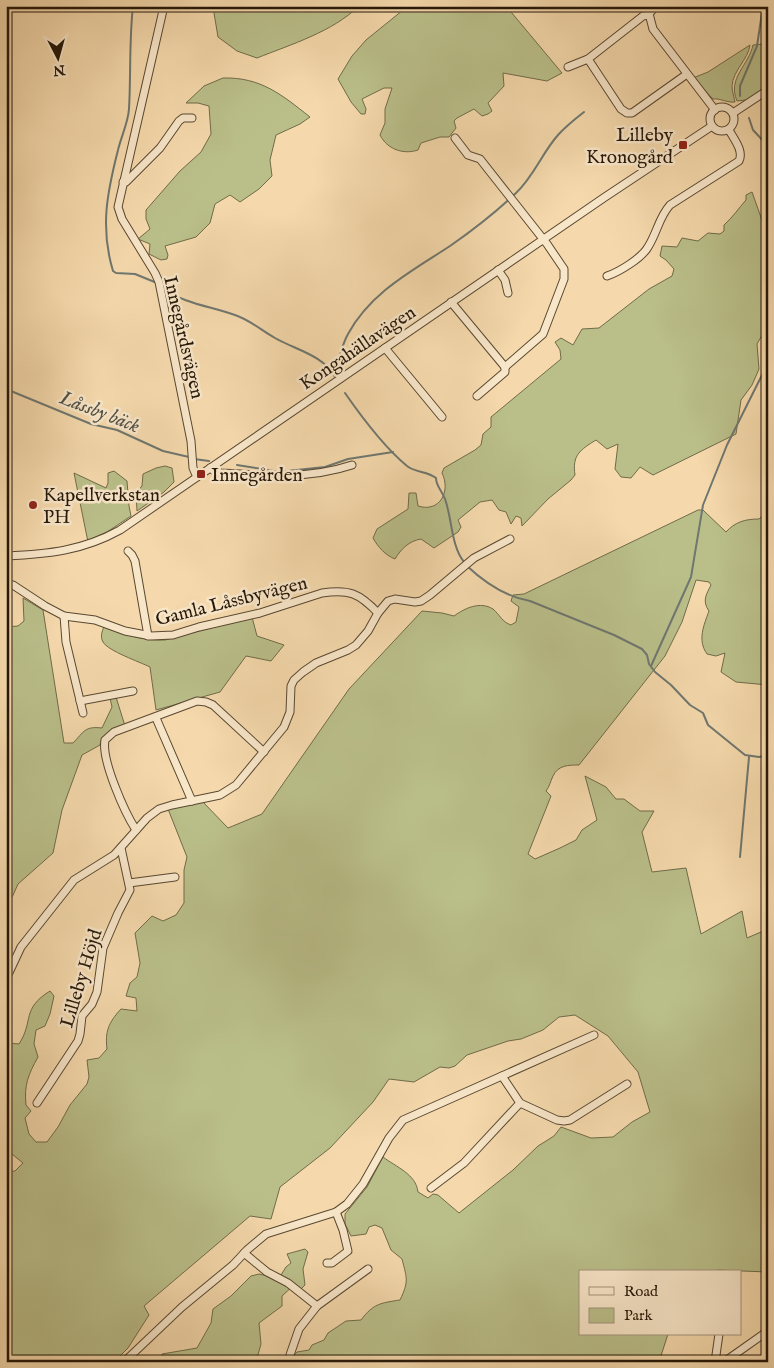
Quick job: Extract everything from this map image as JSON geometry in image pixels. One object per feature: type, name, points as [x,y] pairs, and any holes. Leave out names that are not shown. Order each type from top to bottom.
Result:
[{"type":"street","name":"Innegårdsvägen","points":[[164,6],[118,203],[119,212],[155,273],[160,286],[193,458],[193,468],[197,477]]},
{"type":"street","points":[[646,6],[653,29],[715,110]]},
{"type":"street","points":[[568,67],[588,59],[643,16],[648,15],[656,6]]},
{"type":"street","points":[[588,59],[621,109],[627,113],[632,113],[687,74]]},
{"type":"street","points":[[733,113],[768,90]]},
{"type":"street","points":[[729,130],[720,131],[712,126],[710,117],[715,110],[724,108],[733,113]]},
{"type":"street","points":[[729,130],[734,122],[733,113]]},
{"type":"street","points":[[124,182],[160,148],[179,121],[183,118],[192,118]]},
{"type":"street","name":"Kongahällavägen","points":[[6,556],[58,552],[94,543],[120,530],[543,239],[712,126]]},
{"type":"street","points":[[607,276],[616,273],[646,251],[662,215],[670,205],[739,162],[740,150],[729,130]]},
{"type":"street","points":[[455,138],[468,155],[480,159],[506,190],[564,269],[564,279],[543,334],[505,366]]},
{"type":"street","points":[[498,270],[506,284],[508,293]]},
{"type":"street","points":[[451,302],[505,366],[505,372],[477,396]]},
{"type":"street","points":[[385,348],[442,416]]},
{"type":"street","points":[[210,468],[222,473],[285,476],[330,472],[352,465]]},
{"type":"street","points":[[6,979],[21,947],[70,883],[109,858],[159,809],[220,795],[236,785],[287,722],[290,712],[291,686],[294,680],[308,667],[348,650],[356,644],[388,601],[395,599],[421,601],[466,564],[510,539]]},
{"type":"street","points":[[128,550],[135,561],[148,636]]},
{"type":"street","name":"Gamla Låssbyvägen","points":[[6,583],[13,585],[64,616],[95,620],[124,631],[148,636],[173,635],[260,613],[325,593],[347,592],[356,594],[366,600],[378,612]]},
{"type":"street","points":[[64,616],[66,642],[83,713]]},
{"type":"street","points":[[80,700],[133,692]]},
{"type":"street","points":[[136,830],[121,803],[105,754],[104,743],[114,732],[156,718],[197,701],[206,702],[213,705],[264,752]]},
{"type":"street","points":[[156,718],[192,801]]},
{"type":"street","points":[[121,848],[129,883],[175,877]]},
{"type":"street","name":"Lilleby Höjd","points":[[37,1104],[78,1040],[82,1016],[92,1004],[97,992],[103,948],[130,890],[129,883]]},
{"type":"street","points":[[124,1362],[182,1307],[269,1232],[336,1212],[346,1204],[364,1184],[389,1138],[403,1120],[594,1035]]},
{"type":"street","points":[[502,1076],[520,1103],[564,1122],[627,1084]]},
{"type":"street","points":[[431,1188],[464,1163],[520,1103]]},
{"type":"street","points":[[328,1263],[332,1263],[348,1251],[336,1212]]},
{"type":"street","points":[[244,1253],[266,1272],[288,1283],[317,1306]]},
{"type":"street","points":[[290,1355],[299,1329],[317,1306],[368,1269]]},
{"type":"street","points":[[724,1362],[768,1331]]},
{"type":"street","points":[[716,1362],[719,1336]]},
{"type":"green space","points":[[217,6],[359,6],[337,23],[324,30],[257,58],[237,51],[218,37],[214,13]]},
{"type":"green space","points":[[408,6],[506,6],[562,73],[547,81],[503,73],[504,86],[488,103],[492,111],[488,114],[482,116],[474,109],[454,121],[456,128],[449,137],[440,137],[421,143],[418,150],[407,152],[396,150],[387,144],[380,135],[385,123],[385,109],[392,88],[384,88],[362,99],[366,109],[365,114],[361,114],[351,102],[338,79],[352,56],[366,40]]},
{"type":"green space","points":[[763,44],[768,50],[768,87],[746,100],[737,101],[735,85],[737,78],[753,45]]},
{"type":"green space","points":[[750,45],[733,80],[732,88],[735,102],[713,99],[693,78],[708,72]]},
{"type":"green space","points":[[223,78],[237,78],[260,84],[290,101],[310,117],[300,124],[276,135],[270,160],[272,176],[259,189],[240,202],[230,195],[215,204],[210,223],[196,237],[165,246],[168,255],[167,259],[161,260],[149,254],[150,244],[138,239],[150,229],[146,219],[146,210],[180,171],[201,152],[211,134],[209,106],[198,103],[186,103],[204,86]]},
{"type":"green space","points":[[752,192],[768,237],[768,337],[761,337],[757,344],[759,369],[752,385],[741,400],[736,434],[653,475],[640,467],[631,478],[621,477],[615,469],[618,444],[607,449],[596,440],[578,454],[574,468],[575,475],[571,480],[548,499],[522,526],[521,518],[516,516],[511,524],[506,512],[499,510],[492,500],[480,502],[458,520],[461,527],[458,532],[434,548],[421,539],[406,546],[395,559],[377,545],[373,538],[377,529],[408,509],[409,493],[416,493],[418,506],[432,506],[442,499],[445,487],[442,473],[444,468],[481,445],[483,434],[491,427],[491,417],[561,359],[560,350],[555,342],[561,338],[573,345],[582,329],[599,328],[649,289],[672,276],[674,269],[660,256],[662,246],[677,247],[682,238],[698,241],[708,233],[720,234],[724,231],[724,225],[746,200],[746,195]]},
{"type":"green space","points":[[165,466],[172,468],[174,482],[164,492],[137,511],[136,493],[142,486],[143,474]]},
{"type":"green space","points":[[114,471],[127,481],[131,516],[88,542],[74,473],[106,488],[108,473]]},
{"type":"green space","points":[[698,510],[703,510],[726,532],[741,522],[759,519],[768,511],[768,685],[736,682],[721,672],[725,653],[716,656],[707,654],[702,638],[709,611],[706,598],[711,585],[709,582],[696,580],[682,622],[665,656],[579,765],[564,766],[555,772],[546,791],[551,796],[528,854],[535,859],[560,848],[576,840],[582,830],[597,820],[585,776],[606,787],[616,799],[624,799],[640,811],[654,811],[642,832],[652,872],[686,868],[701,934],[742,911],[747,938],[768,929],[768,1272],[742,1270],[579,1270],[579,1336],[667,1336],[659,1362],[286,1362],[297,1352],[309,1350],[312,1345],[324,1340],[328,1333],[346,1321],[361,1320],[373,1307],[400,1300],[406,1284],[404,1266],[402,1259],[391,1250],[382,1228],[375,1225],[369,1227],[366,1234],[351,1236],[345,1224],[345,1214],[367,1187],[383,1157],[414,1180],[418,1192],[428,1198],[433,1194],[438,1195],[459,1213],[513,1170],[538,1146],[554,1136],[561,1127],[591,1138],[613,1137],[632,1122],[650,1112],[638,1072],[608,1036],[575,1015],[559,1017],[543,1030],[521,1039],[508,1041],[467,1055],[455,1066],[449,1068],[440,1067],[414,1082],[389,1079],[373,1102],[330,1148],[280,1187],[271,1219],[250,1216],[144,1306],[149,1315],[128,1348],[114,1362],[6,1362],[6,1172],[15,1171],[23,1163],[7,1150],[10,1128],[6,1102],[6,1064],[9,1055],[6,1052],[7,1043],[19,1044],[26,1029],[31,1010],[50,991],[54,996],[50,1014],[45,1026],[36,1030],[34,1044],[38,1057],[26,1086],[26,1105],[31,1111],[25,1118],[29,1134],[36,1142],[47,1142],[70,1105],[87,1084],[89,1077],[87,1060],[99,1058],[107,1049],[108,1028],[113,1019],[121,1009],[137,1011],[136,998],[126,996],[130,983],[137,977],[140,963],[135,933],[152,916],[163,921],[176,915],[184,903],[184,870],[187,857],[168,809],[203,802],[228,828],[262,814],[349,689],[422,611],[454,616],[468,608],[483,606],[493,609],[503,620],[511,625],[516,622],[519,607],[511,601],[513,595],[524,594]]},
{"type":"green space","points":[[23,598],[43,610],[64,743],[73,743],[88,729],[102,728],[112,707],[110,698],[116,697],[125,726],[111,730],[102,738],[100,745],[82,755],[62,810],[53,853],[18,884],[6,911],[6,627],[18,626],[24,621]]},
{"type":"green space","points":[[252,617],[257,636],[284,645],[271,661],[246,656],[220,692],[156,710],[150,667],[111,649],[103,642],[102,638],[104,627],[141,638],[165,640]]},
{"type":"green space","points":[[305,1249],[308,1252],[303,1269],[305,1285],[301,1289],[294,1285],[282,1296],[282,1306],[259,1323],[261,1344],[256,1362],[162,1362],[162,1354],[197,1348],[211,1323],[213,1309],[231,1296],[251,1276],[259,1274],[272,1277],[281,1275],[291,1263],[287,1254]]},
{"type":"waterway","points":[[133,6],[129,109],[108,196],[106,210],[107,240],[113,271],[116,273],[135,274],[157,283]]},
{"type":"waterway","points":[[740,96],[740,86],[757,46],[763,6]]},
{"type":"waterway","points":[[335,374],[346,339],[357,319],[368,306],[393,284],[459,240],[508,200],[528,179],[558,135],[584,112]]},
{"type":"waterway","points":[[749,118],[753,130],[768,146]]},
{"type":"waterway","points":[[163,288],[180,298],[246,320],[275,338],[324,363],[335,377]]},
{"type":"waterway","points":[[651,666],[691,577],[703,505],[727,445],[768,363]]},
{"type":"waterway","name":"Låssby bäck","points":[[6,389],[91,424],[117,430],[163,451],[189,457]]},
{"type":"waterway","points":[[345,393],[374,432],[398,458],[410,468],[436,478],[437,484],[444,496],[454,540],[464,562]]},
{"type":"waterway","points":[[237,465],[274,471],[287,471],[325,467],[348,459],[393,452]]},
{"type":"waterway","points":[[194,459],[209,461]]},
{"type":"waterway","points":[[467,566],[488,583],[504,592],[614,635],[642,649],[655,672],[671,685],[690,705],[703,713],[708,725],[745,755],[759,757],[768,755]]},
{"type":"waterway","points":[[740,857],[749,757]]},
{"type":"place","name":"Lilleby Kronogård","points":[[683,145]]},
{"type":"place","name":"Innegården","points":[[201,474]]},
{"type":"place","name":"Kapellverkstan PH","points":[[33,505]]}]
